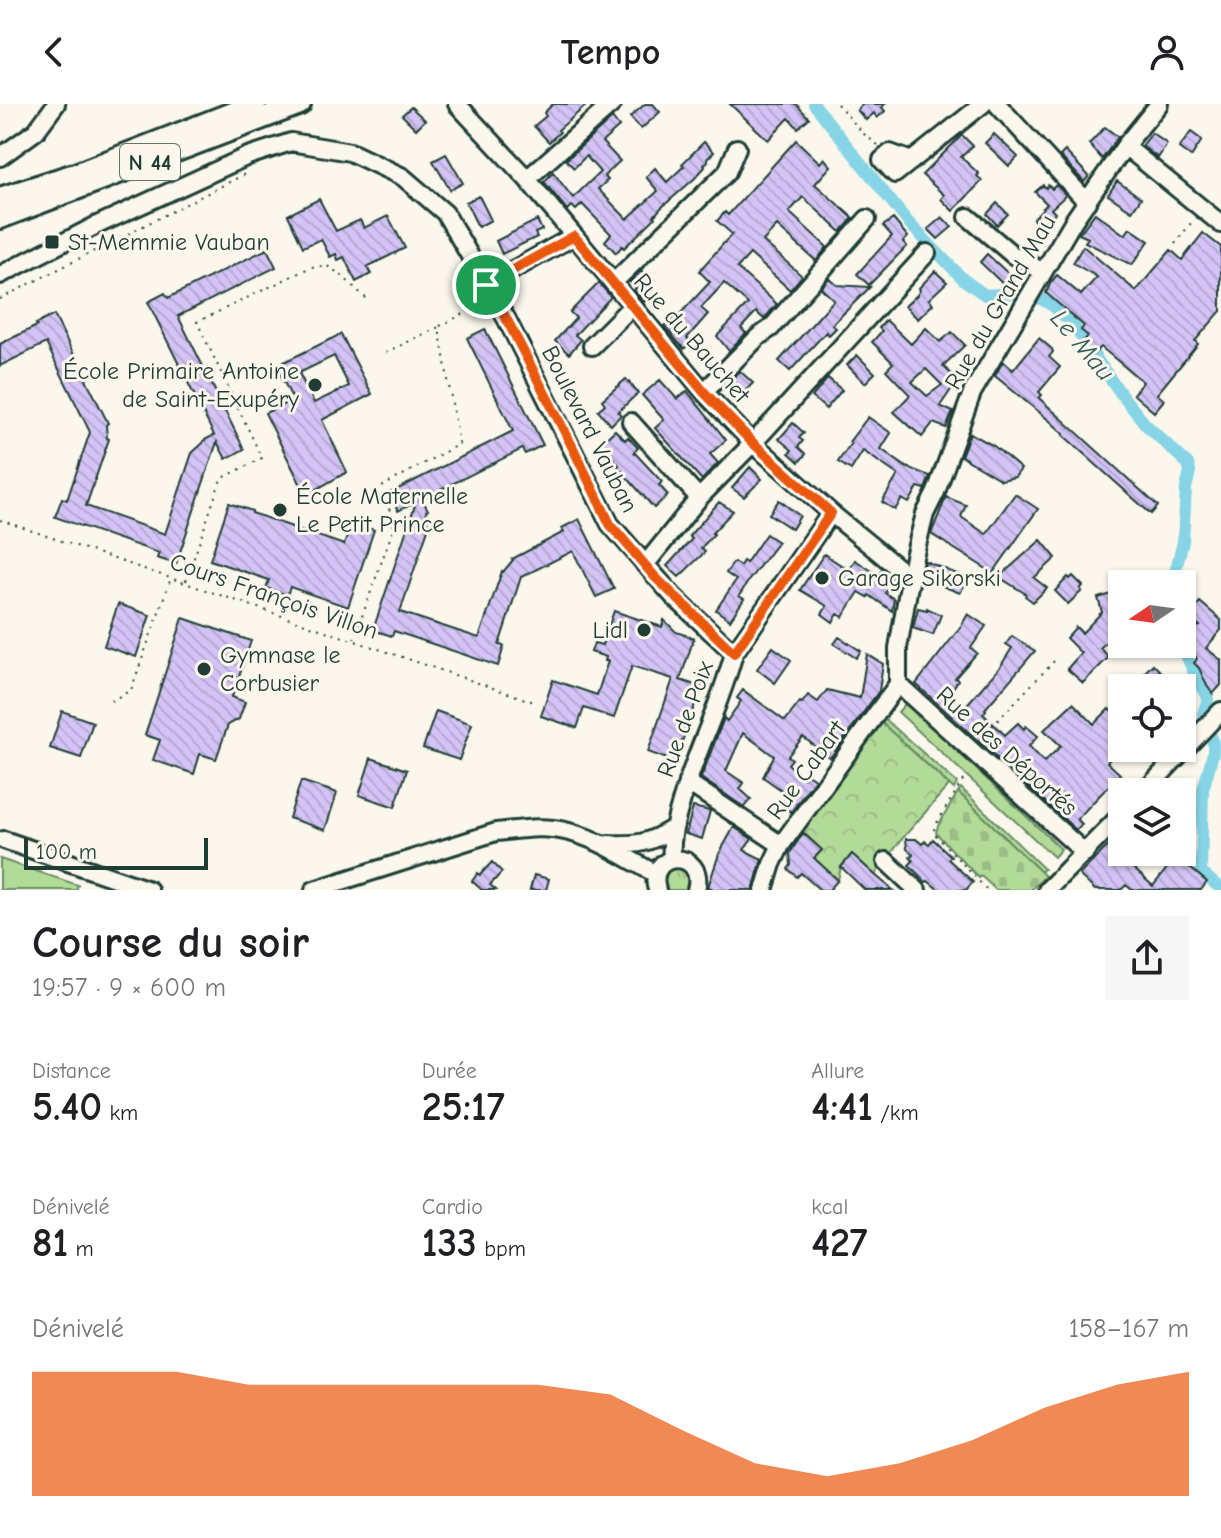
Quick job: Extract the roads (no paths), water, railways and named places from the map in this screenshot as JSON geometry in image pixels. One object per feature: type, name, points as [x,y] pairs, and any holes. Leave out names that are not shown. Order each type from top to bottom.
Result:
[{"type":"main road","name":"N 44","points":[[0,198],[75,174],[255,104]]},
{"type":"main road","name":"N 44","points":[[0,218],[300,104]]},
{"type":"street","points":[[0,157],[36,131],[56,104]]},
{"type":"street","name":"Rue du Bauchet","points":[[457,104],[527,179],[704,392],[753,443],[898,568],[910,583]]},
{"type":"street","points":[[527,179],[612,104]]},
{"type":"street","points":[[890,153],[912,161],[983,104]]},
{"type":"street","points":[[997,104],[1087,202]]},
{"type":"street","name":"Rue du Grand Mau","points":[[898,684],[898,648],[914,557],[925,514],[972,393],[1074,220],[1125,146],[1159,104]]},
{"type":"street","name":"Boulevard Vauban","points":[[0,275],[95,226],[248,156],[291,142],[350,152],[403,177],[445,213],[490,291],[610,524],[674,597],[734,653]]},
{"type":"street","points":[[1125,146],[1221,224]]},
{"type":"street","points":[[613,283],[727,172],[737,148]]},
{"type":"street","points":[[968,217],[1040,278]]},
{"type":"street","points":[[704,392],[758,337],[771,328],[867,219]]},
{"type":"street","points":[[490,291],[574,236]]},
{"type":"street","points":[[645,565],[699,498],[927,253]]},
{"type":"street","points":[[592,346],[632,306]]},
{"type":"street","points":[[631,422],[699,498]]},
{"type":"street","name":"Rue de Poix","points":[[672,859],[671,843],[687,782],[734,653],[831,513]]},
{"type":"street","name":"Rue des Déportés","points":[[898,684],[1085,853]]},
{"type":"street","name":"Rue Cabart","points":[[764,890],[781,845],[898,684]]},
{"type":"street","points":[[1158,778],[1218,714]]},
{"type":"street","points":[[687,782],[781,845]]},
{"type":"street","points":[[314,890],[356,884],[496,832],[548,828],[602,844],[656,882],[662,865],[679,859],[696,872],[697,889]]},
{"type":"street","points":[[602,844],[638,845],[674,828]]},
{"type":"street","points":[[1047,890],[1108,829]]},
{"type":"street","points":[[1,839],[149,890]]},
{"type":"street","points":[[886,861],[917,890]]},
{"type":"waterway","name":"Le Mau","points":[[814,104],[907,221],[964,280],[985,295],[1015,293],[1036,296],[1054,307],[1073,325],[1146,425],[1188,464],[1190,472],[1183,542],[1176,570]]},
{"type":"waterway","name":"Le Mau","points":[[1187,658],[1208,699],[1203,714],[1213,741],[1203,790],[1201,872],[1221,889]]},
{"type":"place","name":"St-Memmie Vauban","points":[[52,242]]},
{"type":"place","name":"École Primaire Antoine de Saint-Exupéry","points":[[315,385]]},
{"type":"place","name":"École Maternelle Le Petit Prince","points":[[280,510]]},
{"type":"place","name":"Garage Sikorski","points":[[822,578]]},
{"type":"place","name":"Lidl","points":[[644,630]]},
{"type":"place","name":"Gymnase le Corbusier","points":[[204,669]]}]
